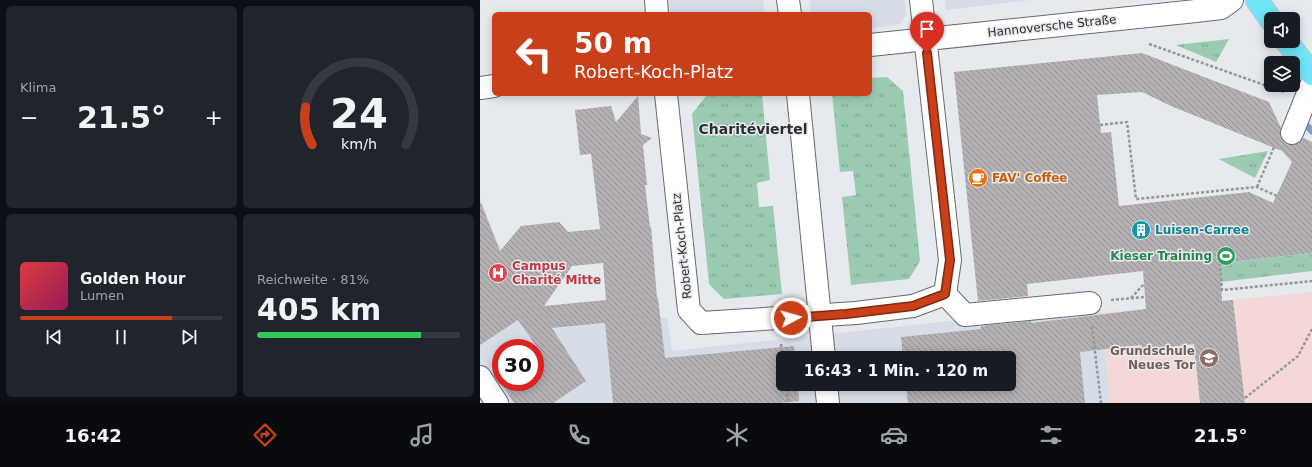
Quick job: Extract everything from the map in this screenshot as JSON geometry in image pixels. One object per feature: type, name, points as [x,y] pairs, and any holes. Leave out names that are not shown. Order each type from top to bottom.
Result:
[{"type":"main road","points":[[1257,0],[1265,12]]},
{"type":"main road","points":[[1292,48],[1312,74]]},
{"type":"street","points":[[656,0],[657,12]]},
{"type":"street","points":[[788,0],[790,12]]},
{"type":"street","points":[[921,0],[950,260],[945,294],[964,315],[1090,302]]},
{"type":"street","name":"Hannoversche Straße","points":[[872,45],[1221,8],[1232,0]]},
{"type":"street","points":[[1292,133],[1312,83]]},
{"type":"street","points":[[480,88],[492,86]]},
{"type":"street","name":"Robert-Koch-Platz","points":[[666,96],[689,310],[700,323],[846,314],[913,306],[945,294]]},
{"type":"street","points":[[798,96],[823,351]]},
{"type":"street","points":[[480,377],[497,403]]},
{"type":"street","points":[[827,391],[828,403]]},
{"type":"path","points":[[1149,44],[1288,94]]},
{"type":"path","points":[[1100,125],[1127,122],[1136,199],[1257,187],[1277,196]]},
{"type":"path","points":[[1257,187],[1274,146]]},
{"type":"path","points":[[1220,263],[1222,290],[1312,281]]},
{"type":"path","points":[[1131,298],[1144,284]]},
{"type":"path","points":[[1101,403],[1090,302],[1145,297]]},
{"type":"path","points":[[1245,398],[1298,356],[1312,330]]},
{"type":"path","points":[[781,344],[782,351]]},
{"type":"path","points":[[787,391],[788,403]]},
{"type":"shaded area","points":[[669,0],[763,0],[765,12],[670,12]]},
{"type":"shaded area","points":[[810,0],[905,0],[906,15],[899,25],[872,28],[872,12],[811,12]]},
{"type":"shaded area","points":[[945,0],[1031,0],[946,10]]},
{"type":"shaded area","name":"Campus Charité Mitte","points":[[480,197],[496,240],[551,329],[667,317],[672,351],[1100,305],[1110,403],[480,403]]},
{"type":"shaded area","name":"Grundschule Neues Tor","points":[[1312,292],[1312,403],[1110,403],[1101,313]]},
{"type":"green space","points":[[1229,39],[1216,62],[1176,45]]},
{"type":"green space","points":[[887,77],[903,91],[920,261],[909,279],[851,285],[842,197],[856,195],[853,171],[840,172],[832,96],[872,96],[872,78]]},
{"type":"green space","points":[[706,96],[762,96],[770,180],[757,183],[759,207],[773,206],[782,294],[724,299],[709,284],[692,114]]},
{"type":"green space","points":[[1268,151],[1255,178],[1219,159]]},
{"type":"green space","points":[[1312,253],[1312,271],[1221,282],[1220,263]]},
{"type":"building","points":[[1142,53],[1269,102],[1281,128],[1280,134],[1282,141],[1288,145],[1299,143],[1304,138],[1312,142],[1312,253],[1220,263],[1222,301],[1233,300],[1245,403],[1200,403],[1194,344],[1142,350],[1141,345],[1080,352],[1085,403],[908,403],[907,391],[1016,391],[1016,351],[902,351],[901,337],[981,329],[981,326],[1031,321],[1031,323],[1146,309],[1143,271],[1027,284],[1028,296],[978,301],[954,72]],"holes":[[[1142,92],[1171,106],[1282,151],[1292,162],[1273,203],[1249,192],[1119,206],[1111,132],[1101,133],[1097,95]]]},
{"type":"building","points":[[638,96],[641,134],[652,138],[643,145],[647,185],[645,185],[650,227],[651,226],[657,298],[665,358],[794,346],[794,351],[776,351],[776,391],[798,391],[799,401],[780,403],[613,403],[605,323],[552,328],[586,381],[553,403],[514,403],[506,391],[544,391],[544,339],[531,339],[518,320],[480,345],[480,204],[481,203],[500,251],[521,226],[559,222],[568,232],[600,229],[591,154],[580,155],[575,110],[611,106],[616,122]],"holes":[[[603,263],[606,300],[544,306],[572,266]]]},
{"type":"waterway","points":[[1306,125],[1312,131]]},
{"type":"place","name":"FAV' Coffee","points":[[978,178]]},
{"type":"place","name":"Luisen-Carree","points":[[1141,230]]},
{"type":"place","name":"Kieser Training","points":[[1226,256]]},
{"type":"place","name":"Campus Charité Mitte","points":[[498,273]]},
{"type":"place","name":"Grundschule Neues Tor","points":[[1209,358]]},
{"type":"district","name":"Charitéviertel","points":[[753,129]]},
{"type":"route","points":[[791,318],[846,314],[913,306],[945,294],[950,260],[927,53]]}]
